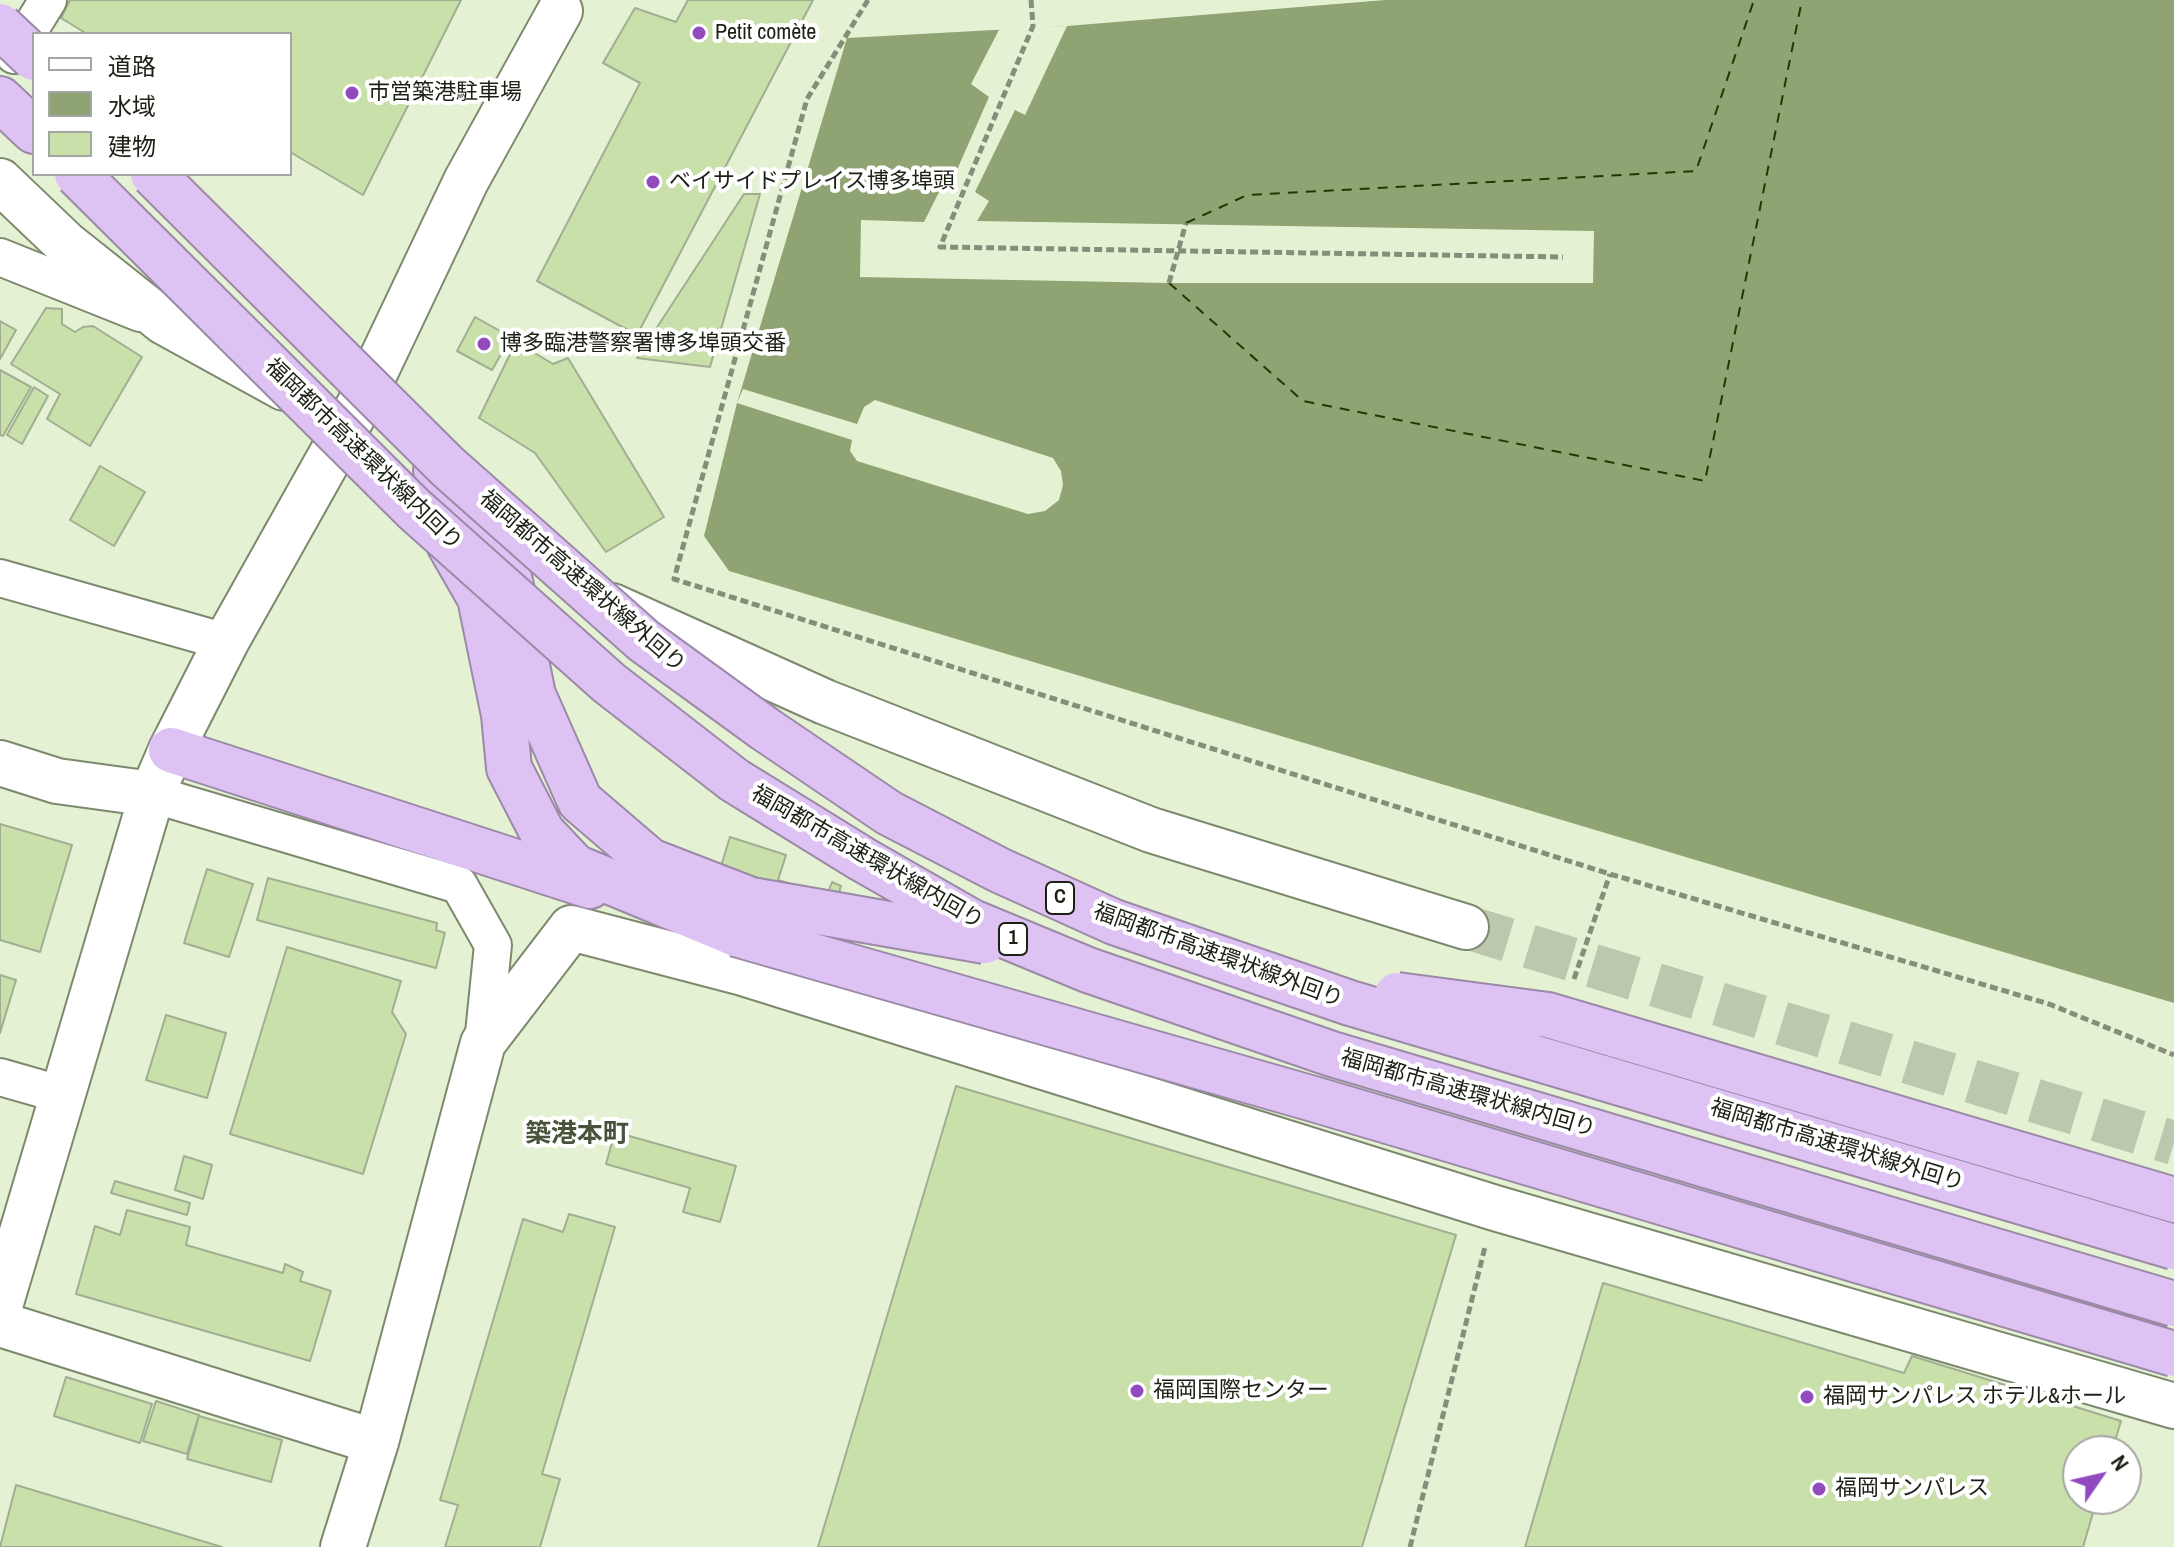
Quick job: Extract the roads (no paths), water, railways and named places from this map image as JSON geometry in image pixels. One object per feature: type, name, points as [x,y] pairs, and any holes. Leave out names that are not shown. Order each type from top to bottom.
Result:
[{"type":"highway","points":[[0,99],[32,129]]},
{"type":"highway","name":"福岡都市高速環状線内回り","points":[[79,176],[414,509],[609,683],[734,780],[972,922],[1088,970],[1332,1054],[2174,1304]]},
{"type":"highway","name":"福岡都市高速環状線外回り","points":[[155,176],[448,467],[644,641],[765,729],[889,813],[999,870],[1114,922],[1350,1003],[2174,1247]]},
{"type":"highway","points":[[356,411],[430,513],[480,598],[504,715],[509,768],[542,832],[575,867],[736,934]]},
{"type":"highway","points":[[356,411],[453,487],[510,581],[533,695],[580,801],[650,861],[751,900],[1211,981],[1422,997],[1548,1015],[2174,1200]]},
{"type":"highway","points":[[171,750],[736,934],[1317,1100],[2174,1354]]},
{"type":"street","points":[[16,49],[48,0]]},
{"type":"street","points":[[0,1306],[152,794],[171,750],[226,642],[356,411],[466,181],[564,4]]},
{"type":"street","points":[[140,176],[234,266],[356,411],[522,541],[616,608],[825,702],[1151,830],[1466,927]]},
{"type":"street","points":[[0,181],[66,244],[164,322]]},
{"type":"street","points":[[0,257],[164,322],[356,411]]},
{"type":"street","points":[[0,578],[226,642]]},
{"type":"street","points":[[0,763],[57,781],[152,794],[459,885],[493,945],[483,1043],[376,1442],[343,1547]]},
{"type":"street","points":[[483,1043],[571,928],[743,973],[1495,1208],[2174,1406]]},
{"type":"street","points":[[0,1077],[63,1095]]},
{"type":"street","points":[[0,1324],[376,1442]]},
{"type":"water","points":[[1385,0],[2174,0],[2174,1003],[729,571],[704,536],[737,403],[847,38],[1067,26]]},
{"type":"tunnel","points":[[1466,927],[2174,1143]]},
{"type":"place","name":"Petit comète","points":[[699,33]]},
{"type":"place","name":"市営築港駐車場","points":[[352,93]]},
{"type":"place","name":"ベイサイドプレイス博多埠頭","points":[[653,182]]},
{"type":"place","name":"博多臨港警察署博多埠頭交番","points":[[484,344]]},
{"type":"place","name":"福岡国際センター","points":[[1137,1391]]},
{"type":"place","name":"福岡サンパレス ホテル&ホール","points":[[1807,1397]]},
{"type":"place","name":"福岡サンパレス","points":[[1819,1489]]},
{"type":"district","name":"築港本町","points":[[577,1135]]}]
